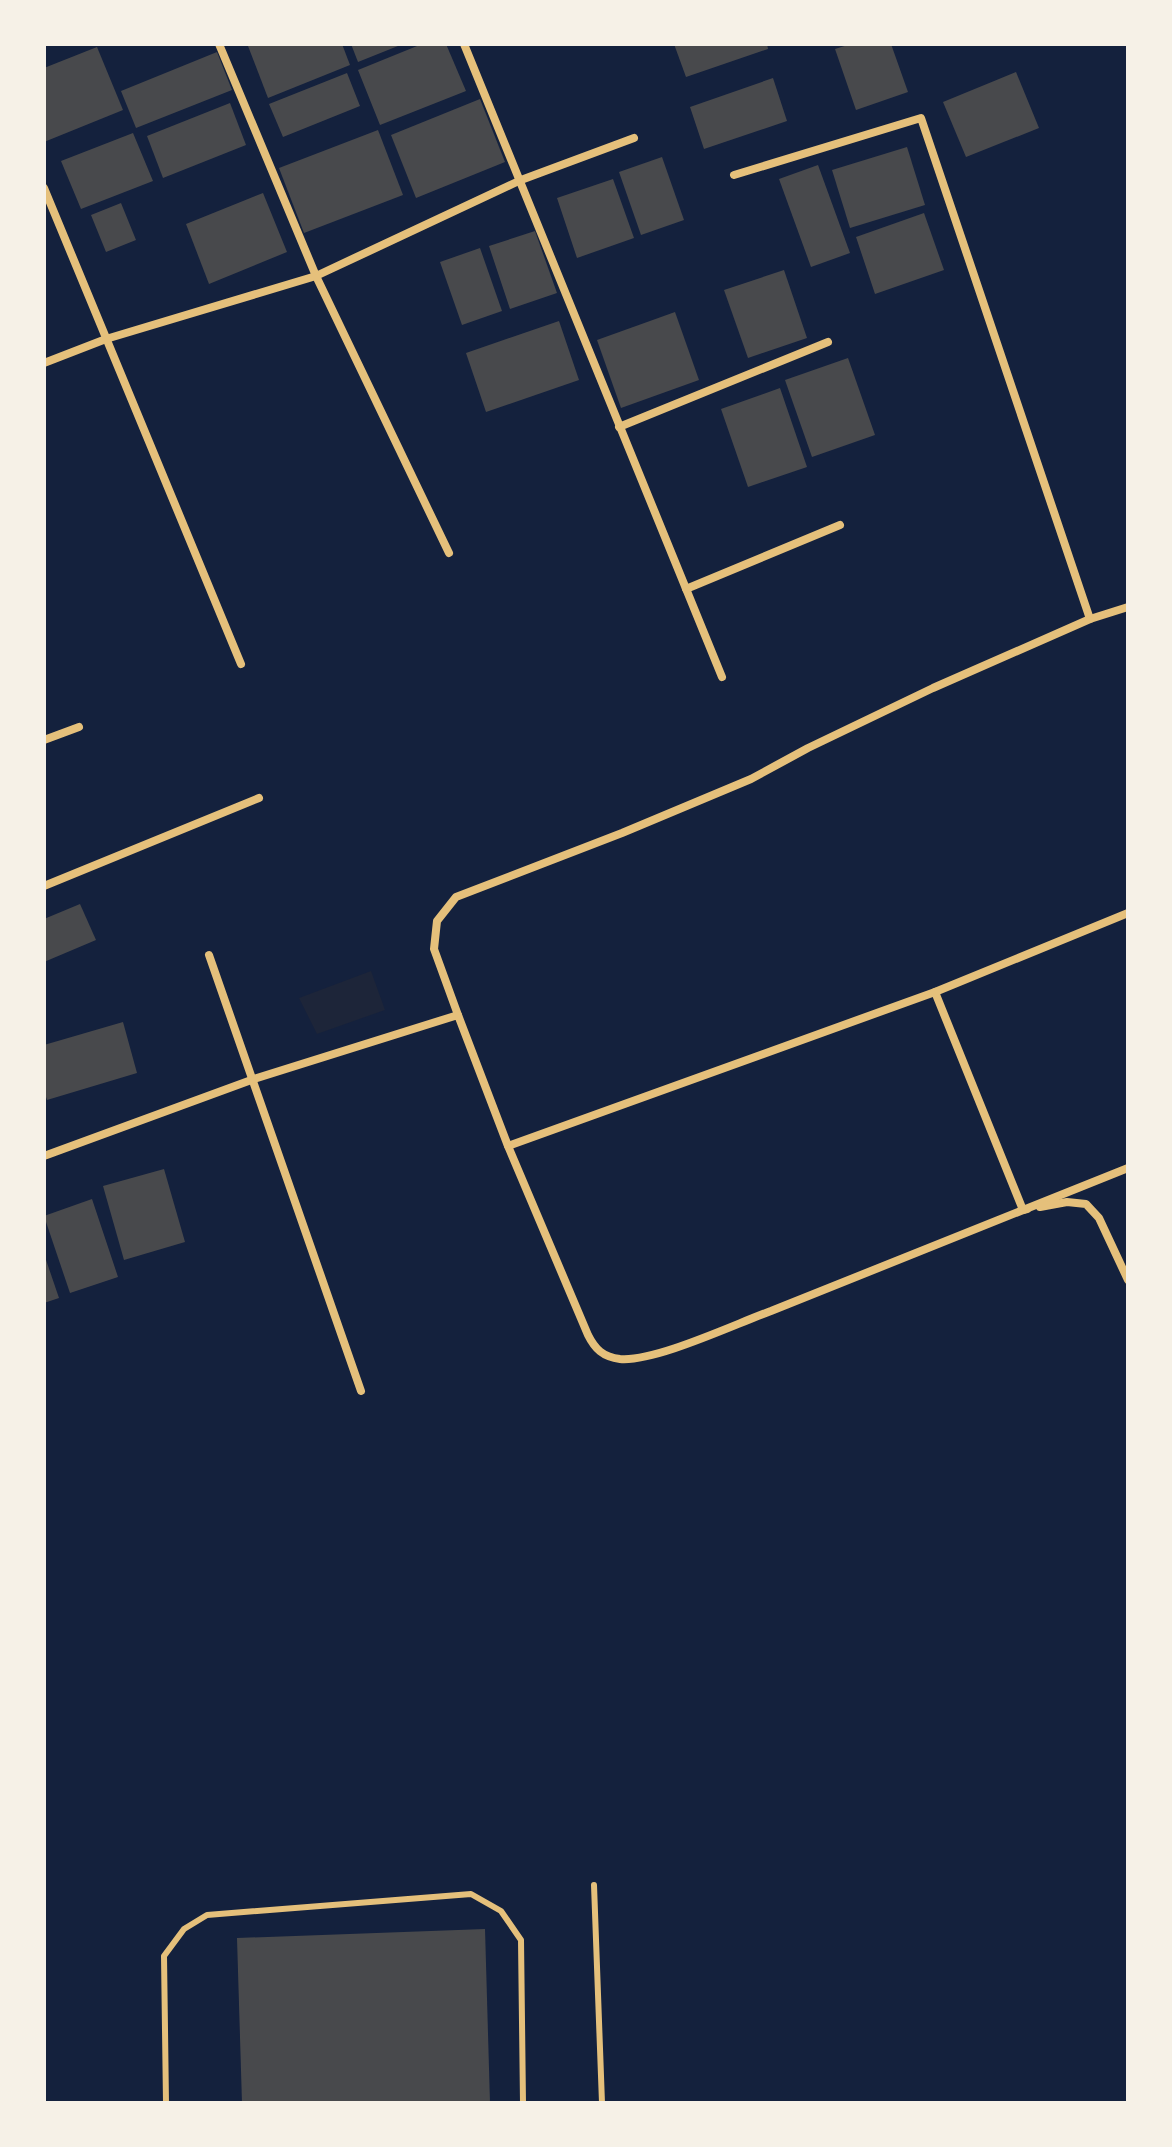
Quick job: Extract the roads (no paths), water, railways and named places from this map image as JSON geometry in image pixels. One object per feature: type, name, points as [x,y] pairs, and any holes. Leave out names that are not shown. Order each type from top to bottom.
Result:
[{"type":"street","points":[[219,44],[316,276],[449,553]]},
{"type":"street","points":[[464,44],[722,677]]},
{"type":"street","points":[[734,175],[921,118],[1090,619]]},
{"type":"street","points":[[44,363],[106,339],[316,276],[521,180],[634,138]]},
{"type":"street","points":[[44,188],[241,664]]},
{"type":"street","points":[[619,427],[828,342]]},
{"type":"street","points":[[686,589],[840,525]]},
{"type":"street","points":[[1128,607],[1090,619],[891,707],[751,779],[456,897],[437,921],[434,949],[508,1146],[588,1335],[595,1348],[606,1356],[620,1359],[664,1351],[1128,1168]]},
{"type":"street","points":[[44,740],[79,727]]},
{"type":"street","points":[[44,886],[259,798]]},
{"type":"street","points":[[508,1146],[935,992],[1128,913]]},
{"type":"street","points":[[209,955],[361,1391]]},
{"type":"street","points":[[935,992],[1023,1210]]},
{"type":"street","points":[[44,1156],[254,1079],[458,1015]]},
{"type":"street","points":[[1023,1210],[1067,1202],[1086,1204],[1099,1218],[1128,1280]]},
{"type":"lane","points":[[594,1885],[602,2103]]},
{"type":"lane","points":[[166,2103],[164,1956],[184,1929],[207,1915],[471,1894],[501,1911],[521,1940],[523,2103]]}]
